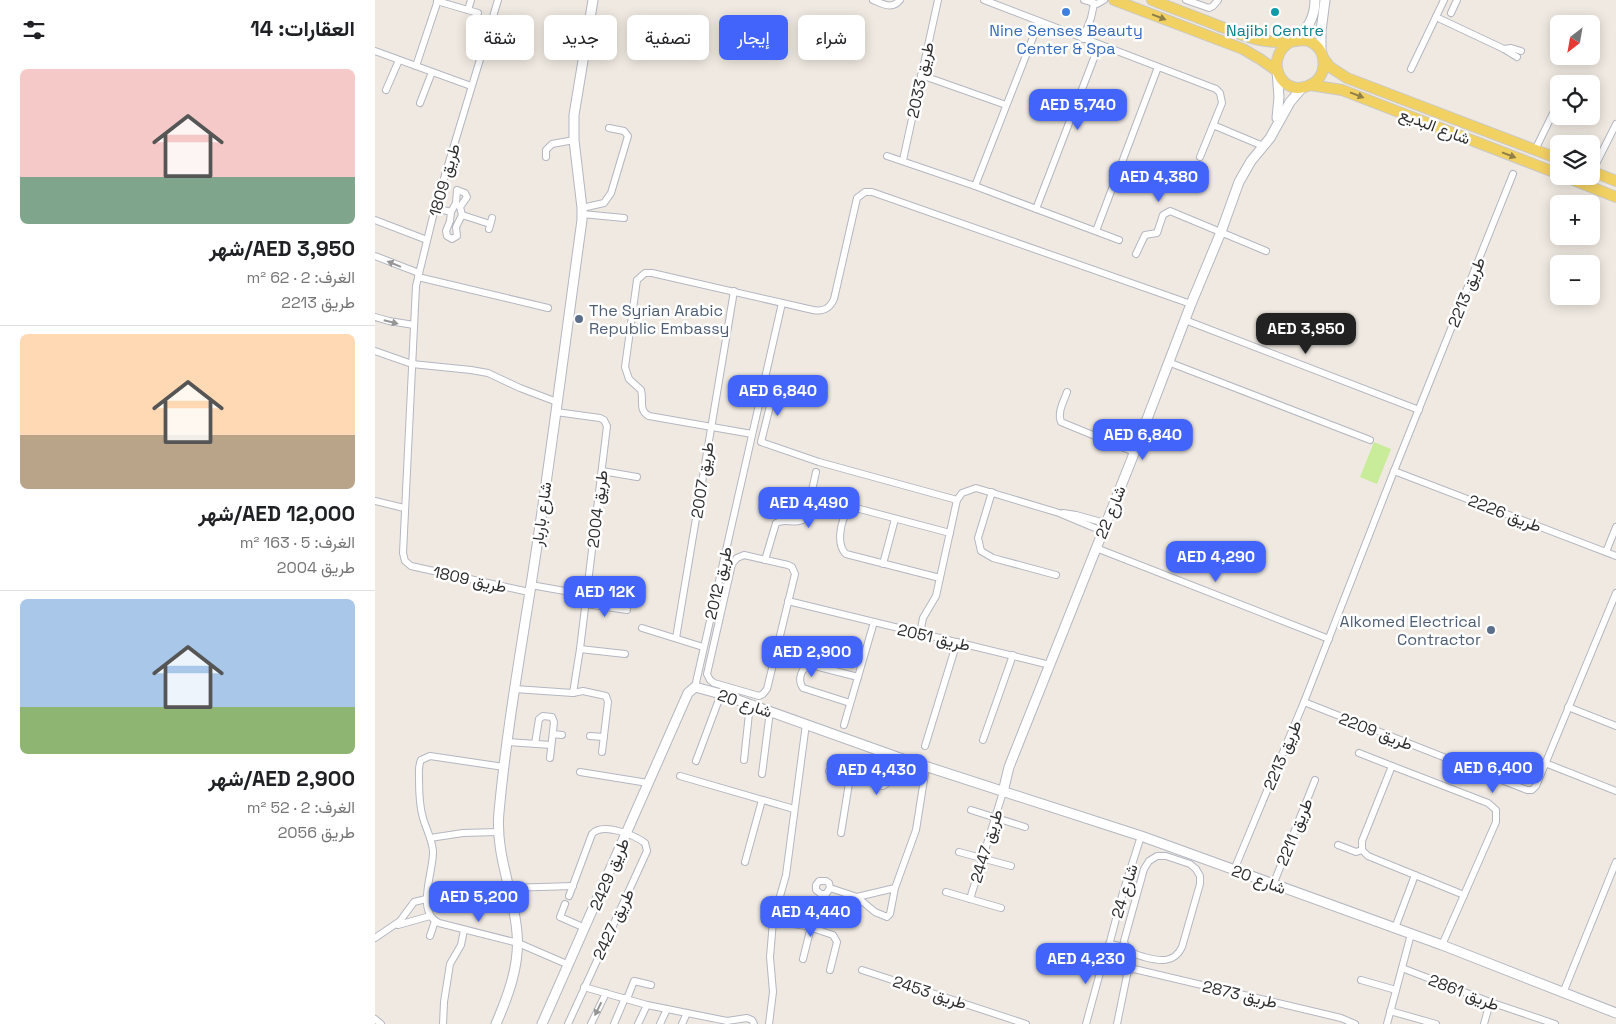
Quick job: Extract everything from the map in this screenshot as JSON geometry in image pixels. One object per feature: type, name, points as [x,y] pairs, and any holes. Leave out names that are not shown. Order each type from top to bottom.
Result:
[{"type":"main road","points":[[1113,0],[1243,50],[1277,71]]},
{"type":"main road","points":[[1152,0],[1248,37],[1263,40],[1309,41],[1322,55],[1324,67],[1317,81],[1307,86],[1295,87],[1287,84],[1277,71],[1276,64],[1279,51],[1292,41]]},
{"type":"main road","name":"شارع البديع","points":[[1322,55],[1330,67],[1347,78],[1550,156]]},
{"type":"main road","name":"شارع البديع","points":[[1307,86],[1343,90],[1550,170]]},
{"type":"main road","points":[[1600,175],[1616,180]]},
{"type":"main road","points":[[1586,185],[1616,197]]},
{"type":"street","points":[[468,10],[471,0]]},
{"type":"street","name":"طريق 1809","points":[[498,0],[435,208],[418,275],[411,364],[403,556],[408,565],[530,589],[587,595]]},
{"type":"street","name":"شارع باربار","points":[[496,1024],[510,986],[517,960],[518,943],[500,856],[498,832],[504,767],[556,412],[582,211],[574,140],[575,107],[593,0]]},
{"type":"street","points":[[873,0],[891,6],[900,0]]},
{"type":"street","name":"طريق 2033","points":[[903,160],[938,0]]},
{"type":"street","points":[[984,0],[1219,91],[1222,96],[1222,103],[1200,157]]},
{"type":"street","points":[[1084,0],[1094,4],[1099,4],[1104,0]]},
{"type":"street","points":[[1185,0],[1209,8],[1218,0]]},
{"type":"street","points":[[1292,41],[1302,35],[1308,27],[1313,17],[1315,0]]},
{"type":"street","points":[[1322,55],[1321,30],[1325,0]]},
{"type":"street","points":[[1411,68],[1444,0]]},
{"type":"street","points":[[1451,13],[1457,0]]},
{"type":"street","points":[[416,66],[437,1],[478,13]]},
{"type":"street","points":[[1083,39],[1094,4]]},
{"type":"street","points":[[1436,17],[1504,49],[1517,58]]},
{"type":"street","points":[[975,186],[1039,22]]},
{"type":"street","points":[[1036,209],[1099,46]]},
{"type":"street","points":[[1504,49],[1511,48],[1521,51]]},
{"type":"street","points":[[375,51],[471,86]]},
{"type":"street","points":[[386,90],[399,60]]},
{"type":"street","points":[[1096,231],[1158,67]]},
{"type":"street","points":[[1276,128],[1279,97],[1277,71]]},
{"type":"street","points":[[420,103],[432,72]]},
{"type":"street","points":[[921,75],[1006,105]]},
{"type":"street","name":"شارع 22","points":[[1003,792],[1009,767],[1242,177],[1251,161],[1276,128],[1290,102],[1307,86]]},
{"type":"street","points":[[1535,150],[1550,119]]},
{"type":"street","points":[[1600,156],[1616,124]]},
{"type":"street","points":[[1213,125],[1263,146]]},
{"type":"street","points":[[582,211],[604,203],[611,193],[628,136],[624,131],[609,128]]},
{"type":"street","points":[[546,157],[546,150],[552,144],[574,140]]},
{"type":"street","points":[[887,156],[975,186],[1119,240]]},
{"type":"street","name":"طريق 2213","points":[[1234,870],[1304,702],[1513,174]]},
{"type":"street","points":[[449,188],[464,192],[467,196],[451,212]]},
{"type":"street","points":[[457,190],[458,205],[462,215]]},
{"type":"street","points":[[752,434],[653,417],[642,411],[641,390],[629,379],[625,367],[639,277],[645,273],[652,273],[818,311],[826,309],[834,299],[857,198],[862,193],[869,191],[1191,304]]},
{"type":"street","points":[[435,208],[451,212]]},
{"type":"street","points":[[582,211],[624,218]]},
{"type":"street","points":[[1136,254],[1145,235],[1157,232],[1163,215],[1168,211],[1265,251]]},
{"type":"street","points":[[451,212],[453,224],[462,215]]},
{"type":"street","points":[[462,215],[490,224]]},
{"type":"street","points":[[375,220],[427,240]]},
{"type":"street","points":[[375,256],[418,275],[548,308]]},
{"type":"street","name":"طريق 2007","points":[[676,638],[734,291]]},
{"type":"street","name":"طريق 2012","points":[[695,687],[782,303]]},
{"type":"street","points":[[375,316],[389,322],[414,325]]},
{"type":"street","points":[[1185,320],[1419,410]]},
{"type":"street","points":[[375,351],[411,364],[480,371],[557,402]]},
{"type":"street","points":[[1169,362],[1370,440]]},
{"type":"street","points":[[775,386],[761,442],[819,462],[957,500]]},
{"type":"street","points":[[1067,392],[1060,411],[1061,422],[1134,452]]},
{"type":"street","name":"طريق 2004","points":[[556,412],[599,418],[604,420],[607,426],[581,649],[573,693]]},
{"type":"street","name":"طريق 2226","points":[[1394,471],[1616,556]]},
{"type":"street","points":[[602,472],[637,477]]},
{"type":"street","points":[[765,560],[776,523],[781,520],[797,522],[805,518],[816,472]]},
{"type":"street","points":[[920,634],[923,618],[935,600],[957,500],[967,490],[976,488],[991,492],[1104,527]]},
{"type":"street","points":[[991,492],[978,538],[981,551],[993,558],[1056,575]]},
{"type":"street","points":[[375,501],[404,508]]},
{"type":"street","points":[[940,578],[844,552],[840,542],[845,516],[849,510],[856,508],[950,533]]},
{"type":"street","points":[[883,564],[895,519]]},
{"type":"street","points":[[1606,552],[1616,527]]},
{"type":"street","points":[[1096,548],[1329,639]]},
{"type":"street","points":[[745,555],[788,565],[794,570],[795,578],[788,601],[765,693],[757,696],[711,682],[707,672],[732,564],[737,558],[745,555]]},
{"type":"street","name":"طريق 2209","points":[[1304,702],[1527,790],[1532,790],[1545,764],[1616,593]]},
{"type":"street","name":"طريق 2051","points":[[788,601],[1050,665]]},
{"type":"street","points":[[586,604],[627,610]]},
{"type":"street","points":[[1609,609],[1616,612]]},
{"type":"street","points":[[844,725],[874,622]]},
{"type":"street","points":[[642,628],[703,647]]},
{"type":"street","points":[[925,746],[957,642]]},
{"type":"street","points":[[581,649],[625,654]]},
{"type":"street","points":[[983,740],[1013,655]]},
{"type":"street","points":[[850,703],[803,688],[800,683],[803,670],[807,666],[811,666],[858,677]]},
{"type":"street","points":[[580,772],[648,784],[688,693],[695,687]]},
{"type":"street","name":"شارع 20","points":[[695,687],[750,704],[897,757],[1141,836],[1442,945],[1616,1013]]},
{"type":"street","points":[[515,689],[602,694],[607,698],[602,752]]},
{"type":"street","points":[[696,762],[721,694]]},
{"type":"street","points":[[744,760],[750,704]]},
{"type":"street","points":[[1568,707],[1616,726]]},
{"type":"street","points":[[762,774],[770,712]]},
{"type":"street","points":[[535,744],[540,717],[554,719],[549,758]]},
{"type":"street","points":[[769,1024],[773,992],[770,957],[773,921],[775,907],[786,880],[806,724]]},
{"type":"street","points":[[553,734],[562,735]]},
{"type":"street","points":[[590,736],[604,737]]},
{"type":"street","points":[[507,742],[551,745]]},
{"type":"street","points":[[1359,753],[1487,803],[1496,810],[1496,822],[1442,945]]},
{"type":"street","points":[[430,936],[433,919],[427,909],[426,899],[432,861],[430,838],[420,803],[419,767],[421,760],[430,756],[504,767]]},
{"type":"street","points":[[829,771],[885,785],[891,780],[897,757]]},
{"type":"street","points":[[1545,764],[1616,791]]},
{"type":"street","points":[[830,888],[857,897],[875,912],[887,917],[890,914],[895,888],[916,830],[926,766]]},
{"type":"street","points":[[1391,766],[1362,842],[1362,850],[1368,856],[1464,894]]},
{"type":"street","points":[[680,776],[794,810]]},
{"type":"street","points":[[841,833],[850,777]]},
{"type":"street","name":"طريق 2211","points":[[1273,884],[1315,780]]},
{"type":"street","name":"طريق 2429","points":[[542,1024],[648,784]]},
{"type":"street","name":"طريق 2447","points":[[970,899],[1003,792]]},
{"type":"street","points":[[745,862],[762,800]]},
{"type":"street","points":[[971,810],[1025,827]]},
{"type":"street","name":"طريق 2427","points":[[567,1024],[647,851],[644,842],[605,828],[594,832],[569,896]]},
{"type":"street","points":[[430,838],[463,833],[498,832]]},
{"type":"street","name":"شارع 24","points":[[1108,960],[1109,944],[1141,836]]},
{"type":"street","points":[[1338,845],[1356,852],[1362,850]]},
{"type":"street","points":[[959,852],[1011,866]]},
{"type":"street","points":[[1109,944],[1125,947],[1132,954],[1157,960],[1168,960],[1178,954],[1182,947],[1200,884],[1198,872],[1193,866],[1186,862],[1161,856],[1153,858],[1146,864],[1124,938],[1125,947]]},
{"type":"street","points":[[1563,993],[1616,862]]},
{"type":"street","points":[[1395,928],[1415,875]]},
{"type":"street","points":[[508,888],[573,886]]},
{"type":"street","points":[[857,897],[895,888]]},
{"type":"street","points":[[946,892],[1001,908]]},
{"type":"street","points":[[375,938],[403,919],[414,902],[426,899]]},
{"type":"street","points":[[565,904],[560,917],[585,928]]},
{"type":"street","points":[[393,926],[404,922],[433,919],[464,930],[518,943],[569,965]]},
{"type":"street","points":[[773,921],[811,927],[831,934],[836,938],[837,944],[829,970]]},
{"type":"street","points":[[803,959],[811,927]]},
{"type":"street","points":[[443,1024],[444,1002],[450,964],[461,945],[464,930]]},
{"type":"street","points":[[1387,1024],[1411,934]]},
{"type":"street","points":[[1086,1024],[1101,969],[1108,960],[1125,971],[1127,977],[1117,1024]]},
{"type":"street","name":"طريق 2861","points":[[1402,968],[1490,1002],[1555,1024]]},
{"type":"street","name":"طريق 2873","points":[[1125,971],[1134,969],[1341,1018],[1355,1024]]},
{"type":"street","name":"طريق 2453","points":[[862,970],[1026,1024]]},
{"type":"street","points":[[613,1024],[635,980],[651,986]]},
{"type":"street","points":[[1361,980],[1396,990]]},
{"type":"street","points":[[585,987],[647,1005],[687,1013],[708,1021],[728,1022],[747,1018],[752,1020],[754,1024]]},
{"type":"street","points":[[591,1024],[606,993]]},
{"type":"street","points":[[1484,1024],[1490,1002]]},
{"type":"street","points":[[638,1024],[647,1005]]},
{"type":"street","points":[[660,1024],[667,1009]]},
{"type":"street","points":[[1390,1011],[1436,1024]]},
{"type":"street","points":[[682,1024],[687,1013]]},
{"type":"street","points":[[375,1019],[381,1024]]},
{"type":"green space","points":[[1374,442],[1391,449],[1377,484],[1360,477]]},
{"type":"place","name":"Nine Senses Beauty Center & Spa","points":[[1066,12]]},
{"type":"place","name":"Najibi Centre","points":[[1275,12]]},
{"type":"place","name":"The Syrian Arabic Republic Embassy","points":[[579,319]]},
{"type":"place","name":"Alkomed Electrical Contractor","points":[[1491,630]]}]
